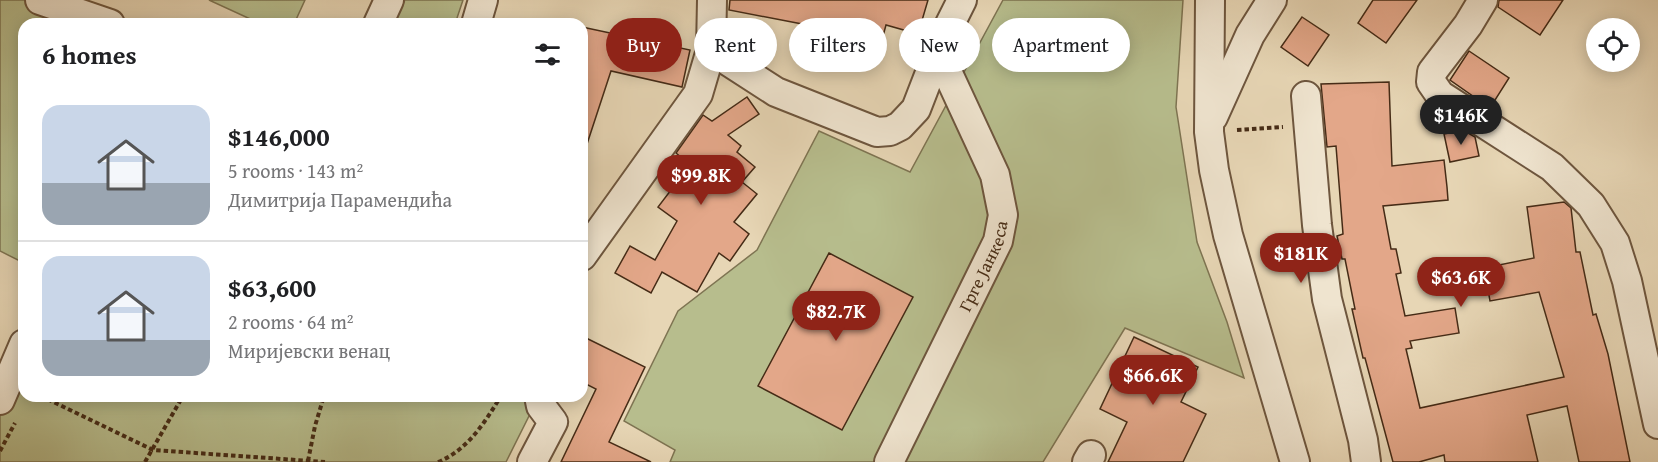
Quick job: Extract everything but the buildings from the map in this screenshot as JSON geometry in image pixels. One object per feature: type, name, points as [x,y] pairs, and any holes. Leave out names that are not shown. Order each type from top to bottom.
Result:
[{"type":"street","points":[[40,0],[90,18]]},
{"type":"street","points":[[381,18],[389,0]]},
{"type":"street","points":[[478,18],[483,0]]},
{"type":"street","points":[[712,0],[712,18]]},
{"type":"street","points":[[952,18],[962,0]]},
{"type":"street","points":[[1210,0],[1209,128],[1212,158],[1228,235],[1295,462]]},
{"type":"street","points":[[1209,128],[1250,35],[1272,0]]},
{"type":"street","points":[[1483,0],[1468,26],[1432,72],[1431,82],[1440,95],[1552,167],[1591,205],[1616,243],[1658,424]]},
{"type":"street","points":[[588,248],[698,94],[704,72]]},
{"type":"street","points":[[745,72],[776,92],[877,132],[890,131],[900,126],[916,109],[930,72]]},
{"type":"street","name":"Грге Јанкеса","points":[[890,462],[998,242],[1003,214],[995,175],[947,72]]},
{"type":"street","points":[[1306,96],[1326,299],[1363,440],[1366,462]]},
{"type":"street","points":[[0,400],[18,358]]},
{"type":"street","points":[[532,462],[553,422],[540,402]]},
{"type":"path","points":[[1209,128],[1309,126]]},
{"type":"path","points":[[53,402],[153,450],[325,462]]},
{"type":"path","points":[[145,462],[180,402]]},
{"type":"path","points":[[308,461],[322,402]]},
{"type":"path","points":[[438,462],[447,459],[476,434],[497,402]]},
{"type":"green space","points":[[0,0],[40,0],[92,18],[18,18],[18,260],[0,251]]},
{"type":"green space","points":[[209,0],[305,0],[297,18],[248,18]]},
{"type":"green space","points":[[405,0],[463,0],[457,18],[396,18]]},
{"type":"green space","points":[[1003,0],[1183,0],[1176,107],[1197,242],[1227,322],[1244,378],[1125,328],[1043,462],[670,462],[675,450],[624,421],[678,311],[757,250],[819,131],[910,172],[964,72],[980,72],[980,43],[992,20],[992,72],[1130,72],[1130,18],[993,18]]},
{"type":"green space","points":[[18,358],[18,402],[536,402],[506,462],[0,462],[0,400]]}]
